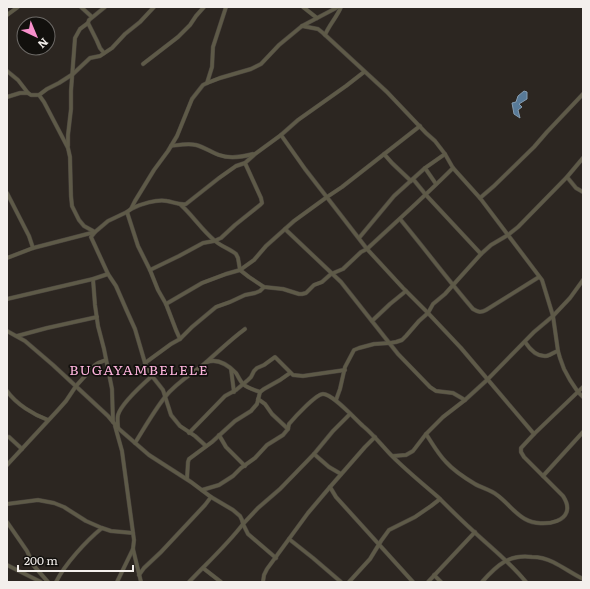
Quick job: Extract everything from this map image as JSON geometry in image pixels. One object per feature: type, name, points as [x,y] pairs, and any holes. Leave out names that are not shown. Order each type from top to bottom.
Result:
[{"type":"street","points":[[7,15],[18,7]]},
{"type":"street","points":[[81,7],[92,17]]},
{"type":"street","points":[[95,232],[84,226],[79,220],[72,206],[68,135],[75,38],[89,20],[105,7]]},
{"type":"street","points":[[7,97],[20,93],[39,95],[47,89],[60,83],[73,74],[90,58],[100,56],[112,48],[154,7]]},
{"type":"street","points":[[142,64],[178,37],[190,25],[204,7]]},
{"type":"street","points":[[131,209],[142,189],[171,146],[192,99],[207,82],[212,67],[213,47],[226,7]]},
{"type":"street","points":[[303,7],[317,18]]},
{"type":"street","points":[[207,82],[251,69],[261,64],[279,45],[302,26],[332,8],[338,7]]},
{"type":"street","points":[[325,35],[341,7]]},
{"type":"street","points":[[88,23],[104,53]]},
{"type":"street","points":[[302,26],[318,29],[387,92],[435,141],[454,168],[480,198],[544,284],[553,316],[558,351],[564,369],[578,392],[583,397]]},
{"type":"street","points":[[7,71],[18,80],[28,93]]},
{"type":"street","points":[[206,446],[195,436],[180,426],[171,415],[160,386],[152,376],[145,363],[134,329],[116,286],[108,274],[91,237],[108,221],[137,206],[160,200],[181,204],[188,202],[207,186],[236,166],[245,163],[298,120],[364,72]]},
{"type":"street","points":[[480,198],[534,147],[583,94]]},
{"type":"street","points":[[39,95],[68,148]]},
{"type":"street","points":[[166,304],[202,283],[240,270],[254,260],[266,246],[285,229],[420,126]]},
{"type":"street","points":[[281,135],[326,197],[367,249],[461,348],[534,434]]},
{"type":"street","points":[[171,146],[190,144],[196,145],[221,156],[229,157],[242,157],[255,154]]},
{"type":"street","points":[[384,154],[396,167],[412,180],[481,254]]},
{"type":"street","points":[[359,238],[389,201],[425,168],[445,154]]},
{"type":"street","points":[[336,400],[345,370],[354,350],[374,344],[390,344],[402,340],[428,313],[433,304],[445,294],[481,254],[491,245],[508,235],[523,222],[567,177],[583,158]]},
{"type":"street","points":[[150,270],[204,242],[214,241],[221,238],[260,205],[262,202],[259,192],[245,163]]},
{"type":"street","points":[[425,168],[436,184]]},
{"type":"street","points":[[181,204],[214,241],[236,254],[240,270],[249,277],[264,287],[282,289],[302,294],[314,285],[322,282],[331,274],[343,269],[400,219],[454,168]]},
{"type":"street","points":[[567,177],[576,188],[583,192]]},
{"type":"street","points":[[7,193],[29,236],[33,248]]},
{"type":"street","points":[[126,212],[138,246],[166,304],[180,339]]},
{"type":"street","points":[[400,219],[473,309],[482,312],[512,295],[539,277]]},
{"type":"street","points":[[285,229],[341,282],[398,354],[434,390],[437,392],[453,393],[465,400]]},
{"type":"street","points":[[7,258],[33,248],[95,232]]},
{"type":"street","points":[[7,299],[108,274]]},
{"type":"street","points":[[93,278],[98,326],[112,389],[114,424],[122,451],[134,549],[141,582]]},
{"type":"street","points":[[392,456],[406,455],[416,447],[426,434],[443,417],[487,380],[553,316],[570,298],[583,280]]},
{"type":"street","points":[[145,363],[180,339],[216,307],[245,295],[260,291],[264,287]]},
{"type":"street","points":[[372,321],[406,291]]},
{"type":"street","points":[[17,336],[97,317]]},
{"type":"street","points":[[135,443],[165,396],[177,384],[204,364],[245,329]]},
{"type":"street","points":[[8,332],[25,341],[53,365],[108,416],[118,429],[149,455],[233,510],[240,516],[248,534],[276,558]]},
{"type":"street","points":[[525,342],[533,351],[543,356],[558,351]]},
{"type":"street","points":[[189,432],[225,396],[234,392],[243,385],[257,368],[275,357],[293,375],[303,376],[345,370]]},
{"type":"street","points":[[7,465],[66,401],[76,386],[95,365],[106,360]]},
{"type":"street","points":[[204,364],[210,361],[219,361],[236,373],[243,385],[260,392]]},
{"type":"street","points":[[231,369],[234,392]]},
{"type":"street","points":[[186,480],[189,459],[235,421],[251,411],[257,404],[260,392],[290,373]]},
{"type":"street","points":[[118,429],[119,412],[132,395],[152,376]]},
{"type":"street","points":[[426,434],[444,461],[476,484],[499,496],[526,519],[540,523],[560,520],[568,508],[567,502],[563,496],[524,457],[520,448],[583,386]]},
{"type":"street","points":[[8,393],[31,412],[48,420]]},
{"type":"street","points":[[7,399],[8,393]]},
{"type":"street","points":[[202,490],[219,485],[233,476],[255,458],[267,445],[283,435],[293,419],[314,399],[320,395],[325,395],[336,400],[375,437],[392,456],[440,498],[474,532],[506,560],[526,582]]},
{"type":"street","points":[[258,399],[265,404],[272,414],[288,429]]},
{"type":"street","points":[[189,582],[204,568],[258,508],[280,489],[314,454],[333,431],[350,414]]},
{"type":"street","points":[[543,476],[583,432]]},
{"type":"street","points":[[219,435],[226,447],[245,466]]},
{"type":"street","points":[[263,582],[265,572],[289,539],[340,474],[375,437]]},
{"type":"street","points":[[9,438],[22,449]]},
{"type":"street","points":[[314,454],[340,474]]},
{"type":"street","points":[[330,487],[336,497],[413,582]]},
{"type":"street","points":[[139,575],[211,497]]},
{"type":"street","points":[[349,582],[370,559],[378,544],[389,530],[415,517],[440,498]]},
{"type":"street","points":[[7,504],[38,500],[54,503],[102,528],[111,531],[133,533]]},
{"type":"street","points":[[7,522],[34,566],[48,582]]},
{"type":"street","points":[[56,582],[76,553],[102,528]]},
{"type":"street","points":[[428,582],[474,532]]},
{"type":"street","points":[[289,539],[341,582]]},
{"type":"street","points":[[117,582],[134,549]]},
{"type":"street","points":[[482,582],[506,560],[518,556],[530,556],[553,562],[583,579]]},
{"type":"street","points":[[7,564],[40,582]]},
{"type":"street","points":[[204,568],[221,582]]},
{"type":"street","points":[[434,575],[442,582]]},
{"type":"water","points":[[524,91],[527,92],[527,99],[519,104],[522,107],[518,110],[520,118],[514,114],[512,103],[516,102],[518,96]]},
{"type":"district","name":"BUGAYAMBELELE","points":[[139,370]]}]
